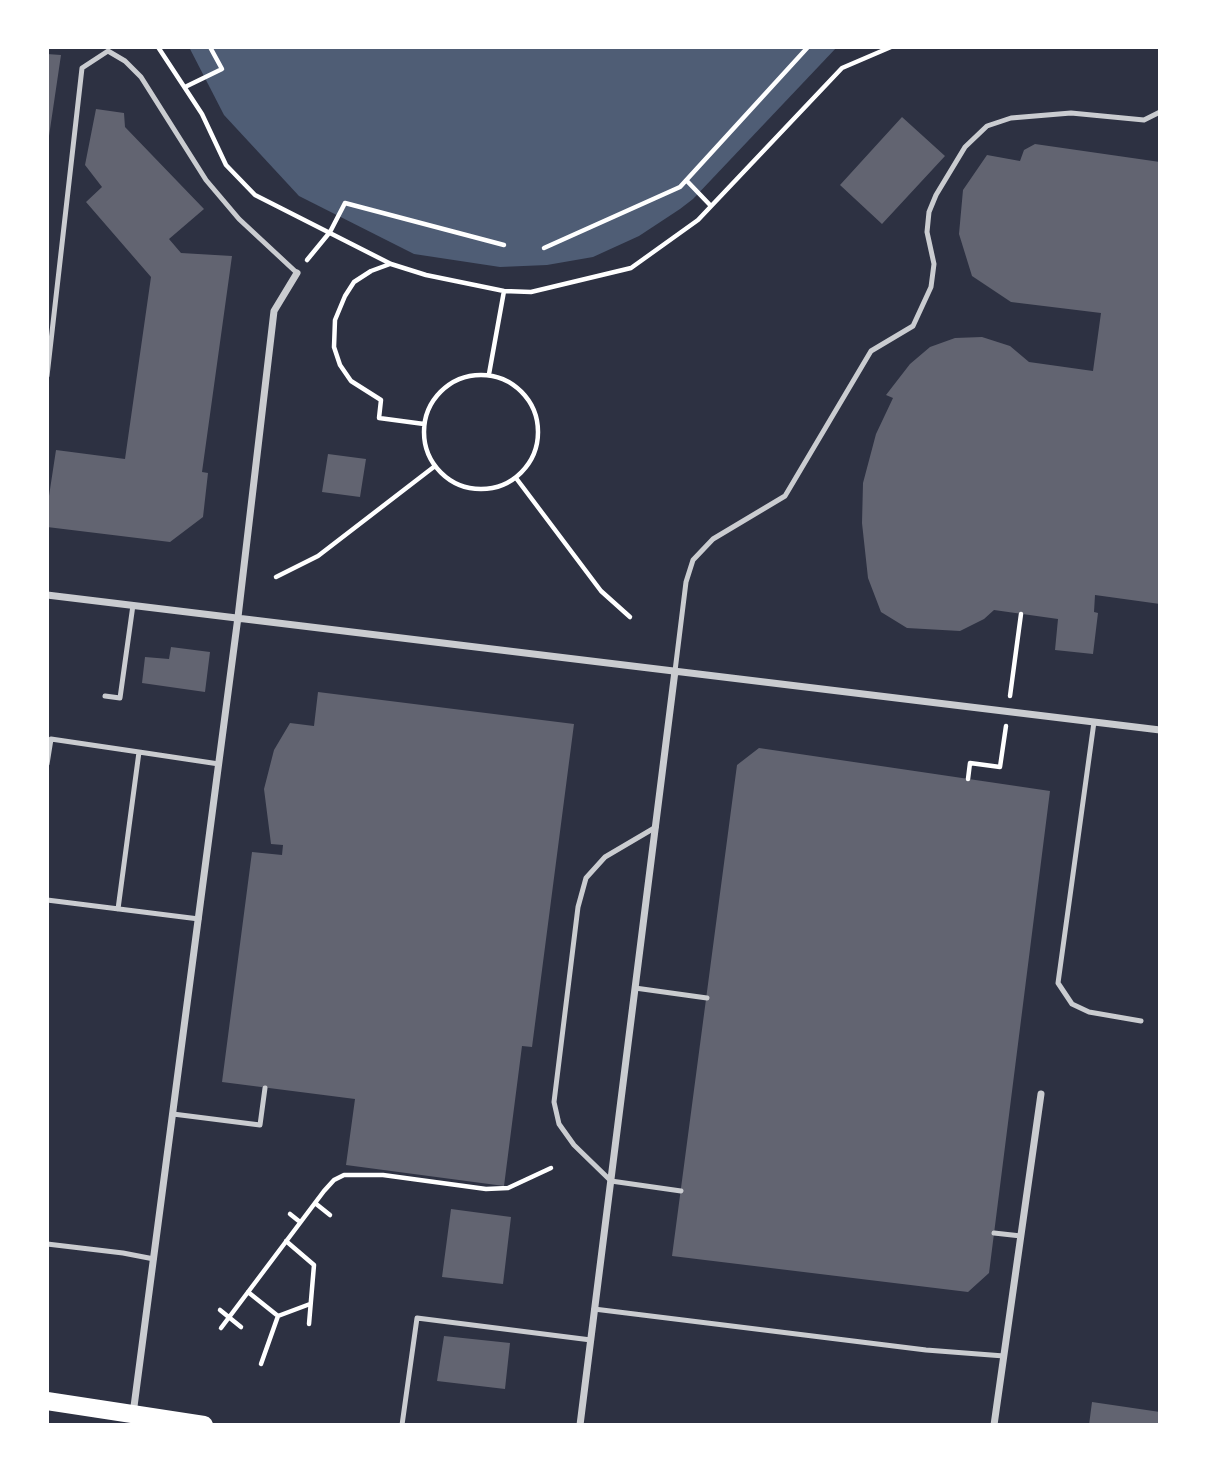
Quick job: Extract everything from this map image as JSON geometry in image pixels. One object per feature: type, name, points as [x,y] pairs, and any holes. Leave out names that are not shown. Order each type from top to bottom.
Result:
[{"type":"main road","points":[[47,1401],[204,1425]]},
{"type":"street","points":[[133,1415],[239,617],[274,311],[297,272]]},
{"type":"street","points":[[47,595],[1160,730]]},
{"type":"street","points":[[580,1425],[676,671]]},
{"type":"street","points":[[994,1425],[1041,1094]]},
{"type":"lane","points":[[47,376],[82,68],[108,51],[125,61],[141,77],[206,180],[239,219],[297,272]]},
{"type":"lane","points":[[676,671],[686,582],[693,559],[713,539],[785,496],[871,351],[913,326],[932,287],[934,264],[928,232],[929,212],[936,195],[965,147],[987,126],[1012,118],[1071,113],[1144,120],[1160,112]]},
{"type":"lane","points":[[106,696],[120,698],[133,605]]},
{"type":"lane","points":[[1094,722],[1058,983],[1072,1004],[1089,1012],[1141,1021]]},
{"type":"lane","points":[[47,764],[51,739],[219,764]]},
{"type":"lane","points":[[118,909],[139,752]]},
{"type":"lane","points":[[656,827],[605,857],[586,878],[578,907],[554,1102],[559,1124],[574,1145],[611,1181],[681,1191]]},
{"type":"lane","points":[[47,900],[199,919]]},
{"type":"lane","points":[[635,988],[706,998]]},
{"type":"lane","points":[[173,1114],[260,1125],[265,1087]]},
{"type":"lane","points":[[995,1233],[1021,1236]]},
{"type":"lane","points":[[47,1244],[154,1259]]},
{"type":"lane","points":[[594,1309],[926,1350],[1004,1356]]},
{"type":"lane","points":[[402,1425],[417,1318],[591,1340]]},
{"type":"path","points":[[158,47],[202,114],[226,166],[255,195],[391,264],[426,275],[504,291],[531,292],[631,268],[698,220],[842,68],[891,47]]},
{"type":"path","points":[[185,87],[222,69],[210,47]]},
{"type":"path","points":[[544,248],[680,187],[808,47]]},
{"type":"path","points":[[869,57],[871,47]]},
{"type":"path","points":[[687,181],[711,206]]},
{"type":"path","points":[[297,272],[330,232],[345,203],[504,245]]},
{"type":"path","points":[[391,264],[371,271],[355,282],[345,296],[335,320],[334,347],[340,365],[351,382],[381,400],[379,418],[424,424]]},
{"type":"path","points":[[489,374],[504,291]]},
{"type":"path","points":[[489,374],[508,380],[523,392],[534,408],[539,427],[537,446],[529,464],[516,478],[500,486],[482,489],[464,487],[447,479],[435,466],[425,449],[424,424],[436,394],[452,382],[470,375],[489,374]]},
{"type":"path","points":[[276,578],[318,556],[435,466]]},
{"type":"path","points":[[516,478],[601,591],[630,617]]},
{"type":"path","points":[[221,1328],[315,1203],[334,1180],[344,1175],[383,1175],[486,1189],[508,1188],[551,1168]]},
{"type":"path","points":[[315,1203],[330,1215]]},
{"type":"path","points":[[290,1213],[300,1222]]},
{"type":"path","points":[[286,1241],[314,1265],[309,1324]]},
{"type":"path","points":[[248,1292],[278,1316]]},
{"type":"path","points":[[261,1364],[278,1316],[310,1304]]},
{"type":"path","points":[[220,1310],[241,1327]]},
{"type":"water","points":[[189,47],[837,47],[693,199],[639,236],[593,257],[547,265],[500,267],[414,254],[299,196],[224,115]]},
{"type":"building","points":[[47,54],[61,55],[49,136],[47,136]]},
{"type":"building","points":[[96,109],[124,113],[125,127],[204,209],[169,239],[181,253],[232,256],[202,472],[208,473],[203,517],[170,542],[47,527],[56,450],[125,459],[151,277],[86,202],[102,187],[85,165]]},
{"type":"building","points":[[902,117],[945,156],[882,224],[840,185]]},
{"type":"building","points":[[1035,144],[1160,162],[1160,604],[1095,595],[1094,612],[1098,613],[1093,654],[1055,650],[1058,619],[994,610],[984,619],[960,631],[907,628],[881,612],[868,578],[862,523],[863,483],[876,434],[893,398],[886,395],[910,364],[930,347],[955,338],[982,337],[1010,346],[1029,362],[1093,371],[1101,313],[1011,302],[972,276],[959,234],[963,190],[987,155],[1020,161],[1024,150]]},
{"type":"building","points":[[328,454],[366,459],[360,497],[322,492]]},
{"type":"building","points":[[171,647],[210,652],[205,692],[142,683],[145,657],[169,659]]},
{"type":"building","points":[[318,692],[574,724],[532,1047],[522,1046],[504,1186],[346,1165],[355,1099],[222,1082],[252,852],[282,855],[283,845],[271,844],[264,789],[274,750],[290,723],[314,726]]},
{"type":"building","points":[[759,748],[1050,791],[989,1273],[968,1292],[672,1256],[737,765]]},
{"type":"building","points":[[451,1209],[511,1217],[503,1284],[442,1277]]},
{"type":"building","points":[[444,1336],[510,1343],[505,1389],[437,1381]]},
{"type":"building","points":[[1092,1402],[1160,1412],[1160,1425],[1089,1425]]}]
